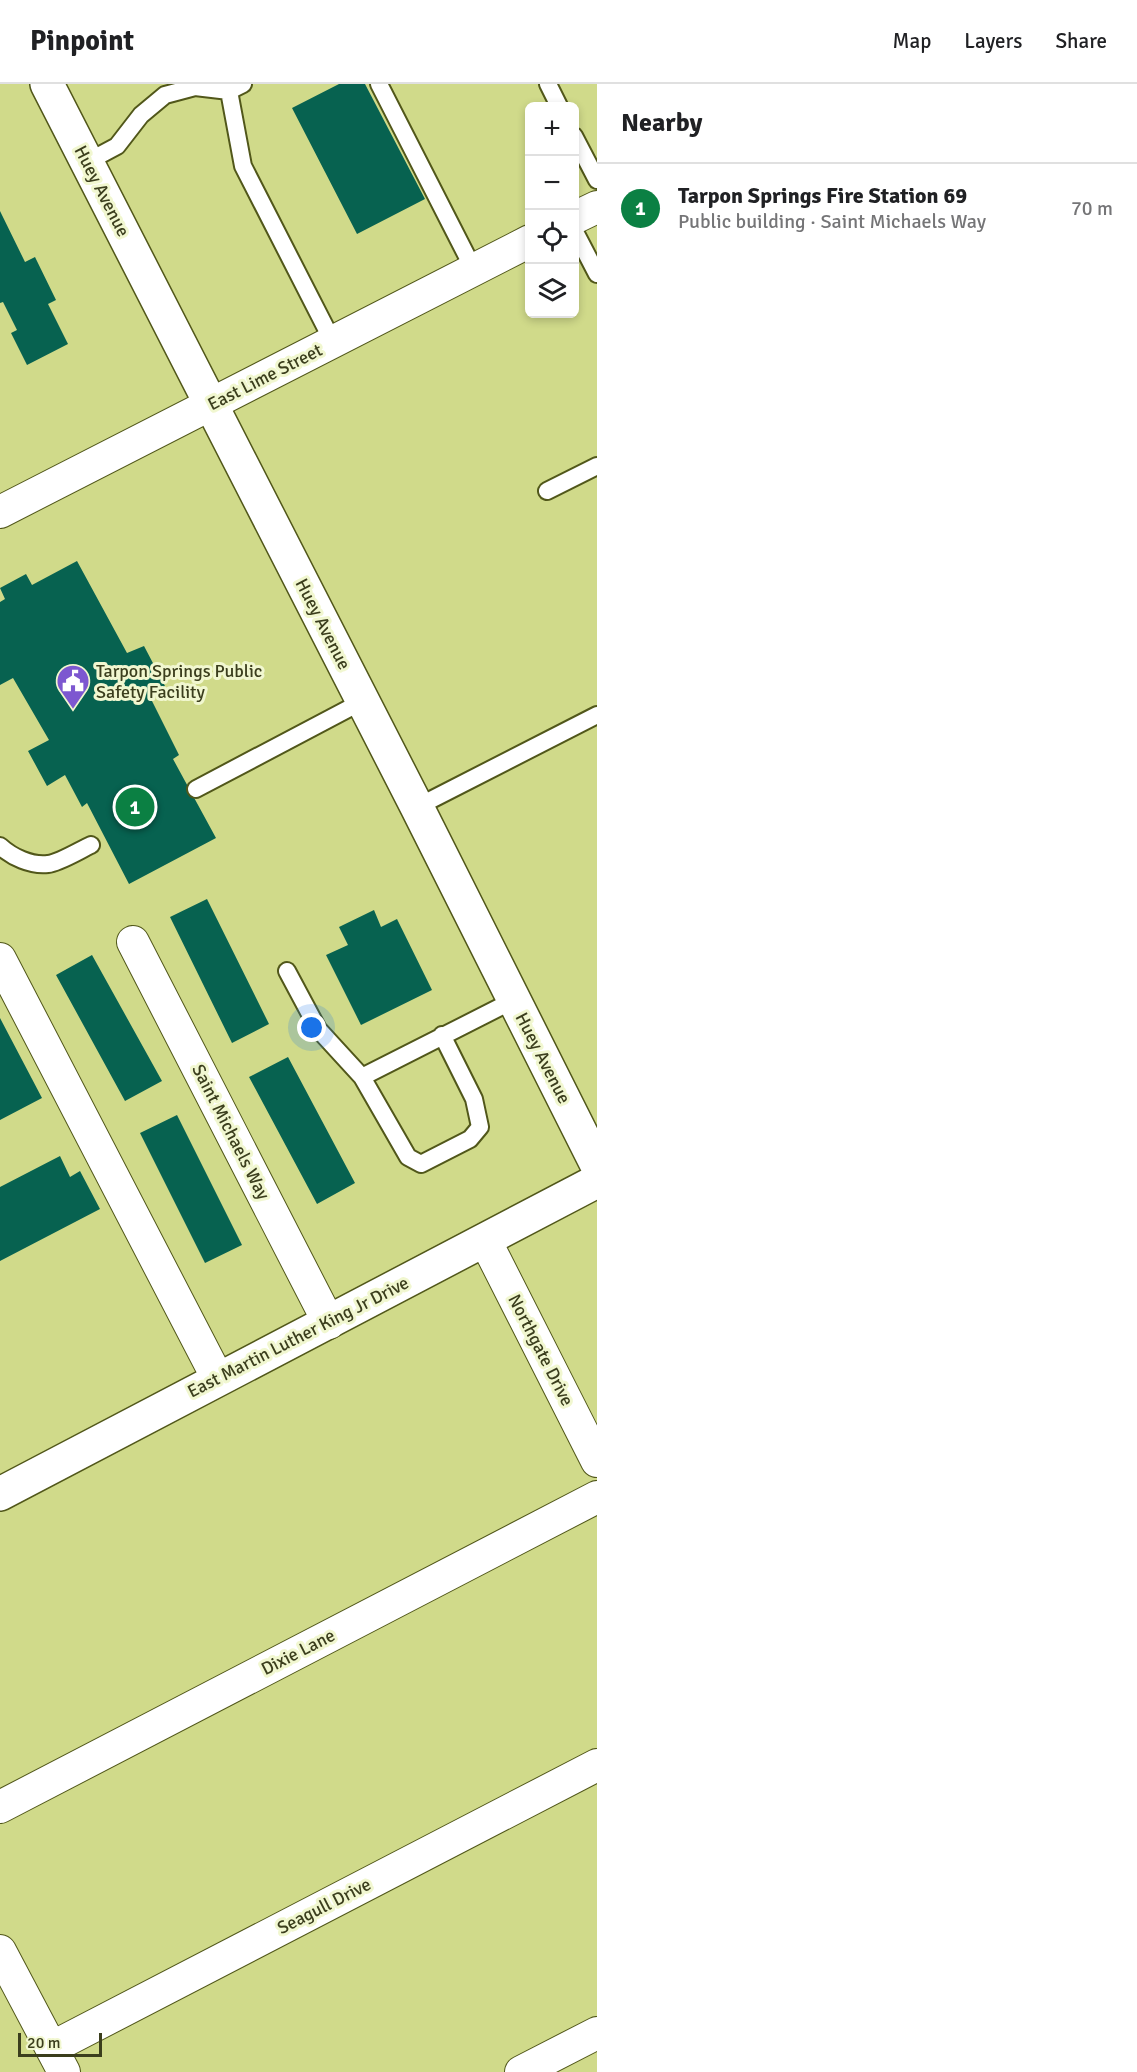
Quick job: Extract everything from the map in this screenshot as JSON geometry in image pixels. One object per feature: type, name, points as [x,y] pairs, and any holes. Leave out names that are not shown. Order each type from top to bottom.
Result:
[{"type":"street","name":"Huey Avenue","points":[[47,84],[417,807],[597,1166]]},
{"type":"street","points":[[579,216],[597,207]]},
{"type":"street","name":"East Lime Street","points":[[0,512],[525,244]]},
{"type":"street","name":"Saint Michaels Way","points":[[133,942],[329,1323]]},
{"type":"street","points":[[0,959],[218,1379]]},
{"type":"street","name":"East Martin Luther King Jr Drive","points":[[0,1494],[597,1181]]},
{"type":"street","name":"Northgate Drive","points":[[484,1240],[597,1461]]},
{"type":"street","name":"Dixie Lane","points":[[0,1807],[597,1497]]},
{"type":"street","name":"Seagull Drive","points":[[58,2060],[597,1765]]},
{"type":"street","points":[[0,1951],[58,2060]]},
{"type":"street","points":[[521,2072],[597,2033]]},
{"type":"lane","points":[[379,84],[474,270]]},
{"type":"lane","points":[[548,84],[557,102]]},
{"type":"lane","points":[[87,162],[117,146],[141,115],[165,96],[195,87],[236,88],[243,166],[333,342]]},
{"type":"lane","points":[[579,146],[597,180]]},
{"type":"lane","points":[[579,240],[597,274]]},
{"type":"lane","points":[[547,491],[597,466]]},
{"type":"lane","points":[[195,789],[363,701]]},
{"type":"lane","points":[[417,807],[597,715]]},
{"type":"lane","points":[[0,846],[26,861],[49,864],[91,845]]},
{"type":"lane","points":[[287,970],[318,1029],[362,1077],[408,1157],[421,1164],[470,1139],[480,1127],[474,1099],[442,1035]]},
{"type":"lane","points":[[362,1077],[514,1000]]},
{"type":"building","points":[[339,84],[365,84],[425,199],[357,234],[292,108]]},
{"type":"building","points":[[0,211],[25,262],[35,257],[56,300],[48,304],[68,344],[27,365],[11,333],[17,330],[3,302],[0,303]]},
{"type":"building","points":[[77,561],[127,653],[144,646],[165,686],[149,695],[179,755],[173,759],[216,838],[129,884],[87,803],[82,807],[65,775],[47,786],[28,751],[49,740],[13,678],[0,685],[0,602],[5,599],[0,588],[26,574],[32,585]]},
{"type":"building","points":[[207,899],[269,1024],[232,1043],[170,917]]},
{"type":"building","points":[[374,910],[381,927],[397,919],[432,990],[361,1025],[326,955],[348,945],[339,927]]},
{"type":"building","points":[[92,955],[162,1081],[125,1101],[56,975]]},
{"type":"building","points":[[0,1018],[42,1098],[0,1120]]},
{"type":"building","points":[[288,1057],[355,1183],[317,1204],[249,1077]]},
{"type":"building","points":[[177,1115],[242,1245],[205,1263],[140,1133]]},
{"type":"building","points":[[60,1156],[70,1177],[80,1171],[100,1209],[0,1261],[0,1187]]},
{"type":"place","name":"Tarpon Springs Public Safety Facility","points":[[73,710]]},
{"type":"place","name":"Tarpon Springs Fire Station 69","points":[[135,807]]}]
